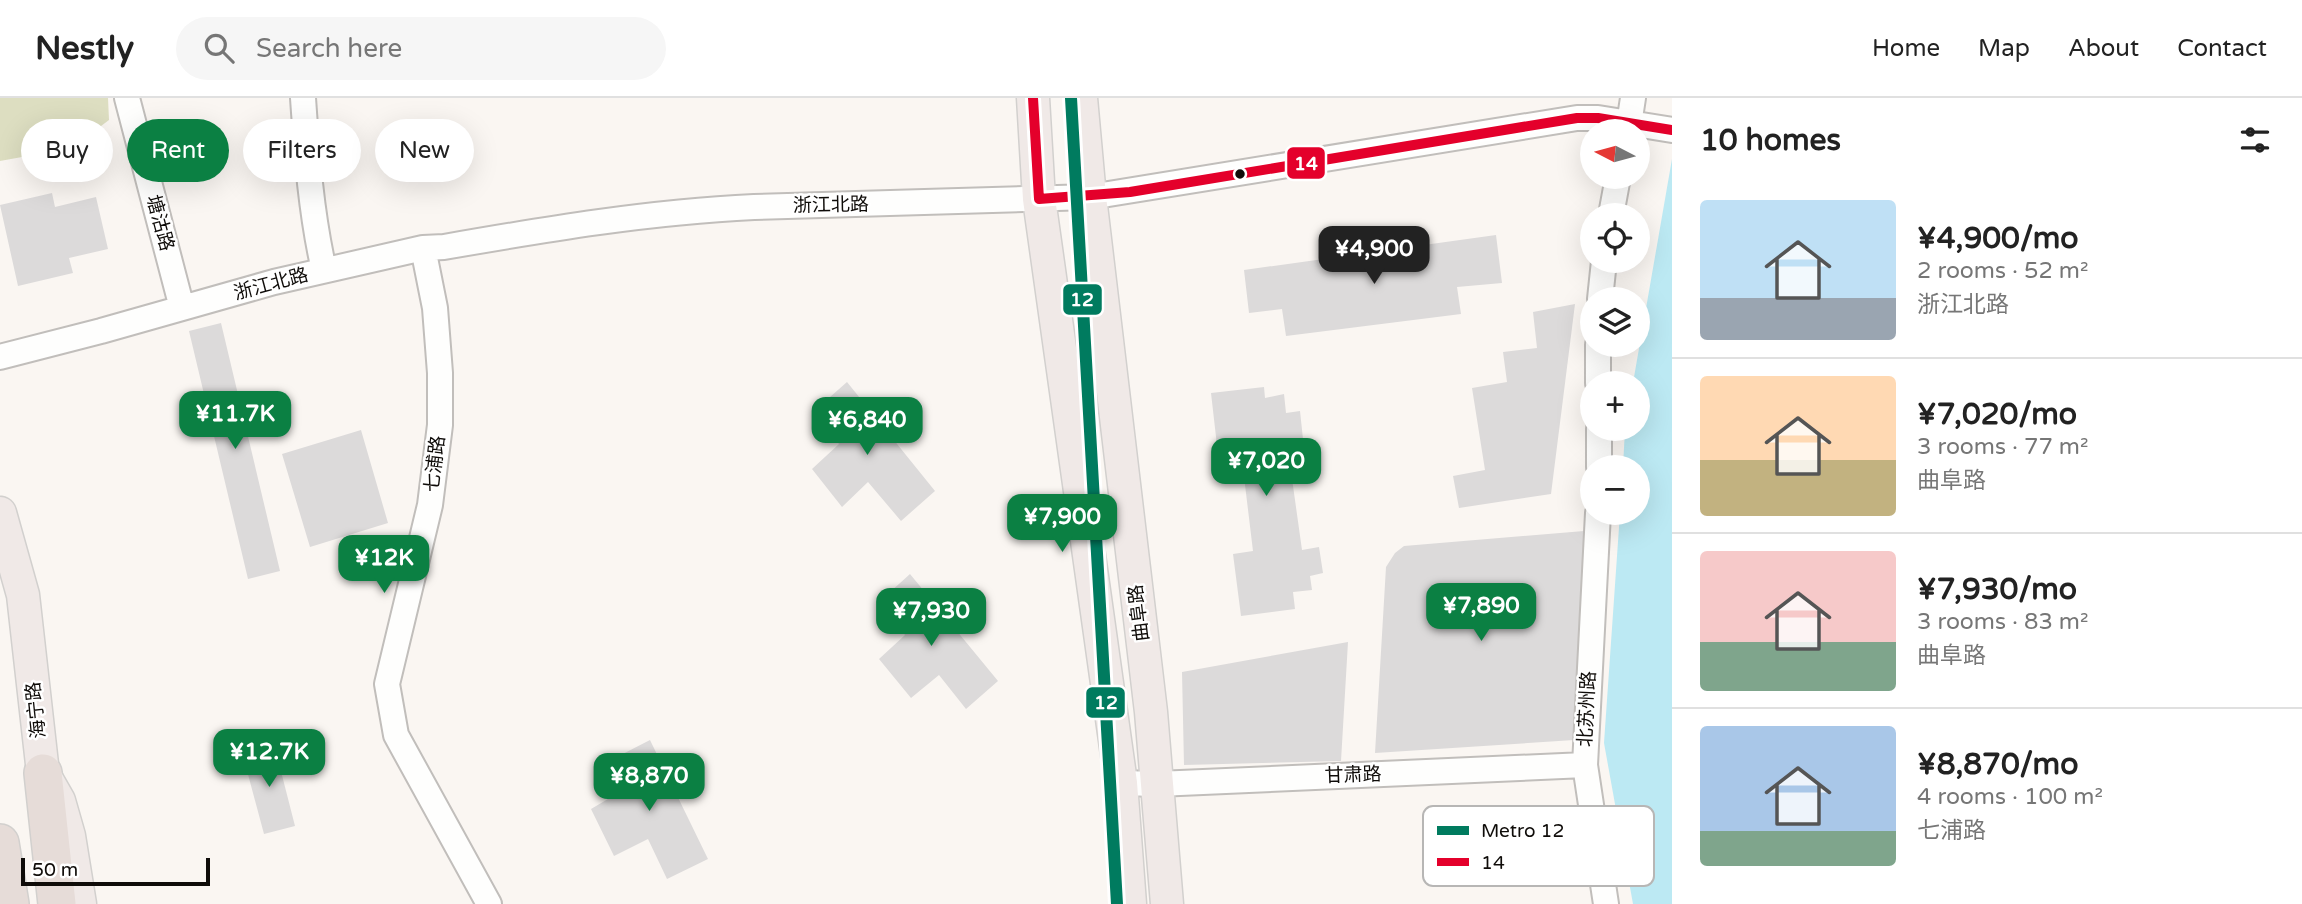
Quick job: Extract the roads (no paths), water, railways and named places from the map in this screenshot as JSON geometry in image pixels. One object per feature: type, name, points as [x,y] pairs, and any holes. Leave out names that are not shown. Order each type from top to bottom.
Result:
[{"type":"highway","points":[[43,773],[57,904]]},
{"type":"highway","points":[[0,843],[10,904]]},
{"type":"main road","points":[[1033,98],[1039,199],[1121,783],[1130,904]]},
{"type":"main road","name":"曲阜路","points":[[1081,98],[1090,197],[1151,712],[1167,904]]},
{"type":"main road","name":"海宁路","points":[[0,513],[23,595],[43,773],[59,801],[69,836],[79,904]]},
{"type":"street","name":"塘沽路","points":[[127,98],[182,308]]},
{"type":"street","points":[[303,98],[314,229],[324,270]]},
{"type":"street","points":[[1630,119],[1633,98]]},
{"type":"street","name":"浙江北路","points":[[0,357],[324,270],[423,248],[444,247],[618,218],[705,209],[1090,197],[1577,118],[1601,119]]},
{"type":"street","name":"浙江北路","points":[[1650,128],[1671,130]]},
{"type":"street","name":"七浦路","points":[[423,248],[435,308],[440,373],[438,446],[429,505],[387,684],[397,735],[489,904]]},
{"type":"street","name":"北苏州路","points":[[1591,806],[1585,765],[1597,525]]},
{"type":"street","name":"甘肃路","points":[[1121,783],[1157,784],[1585,765]]},
{"type":"street","name":"北苏州路","points":[[1603,886],[1606,904]]},
{"type":"water","points":[[1672,159],[1672,904],[1633,904],[1630,886],[1654,886],[1654,806],[1615,806],[1604,743],[1619,525],[1650,525],[1650,455],[1624,455],[1624,441],[1650,441],[1650,371],[1635,371],[1638,357],[1650,357],[1650,287]]},
{"type":"metro line","name":"12","points":[[1071,98],[1117,904]]}]
